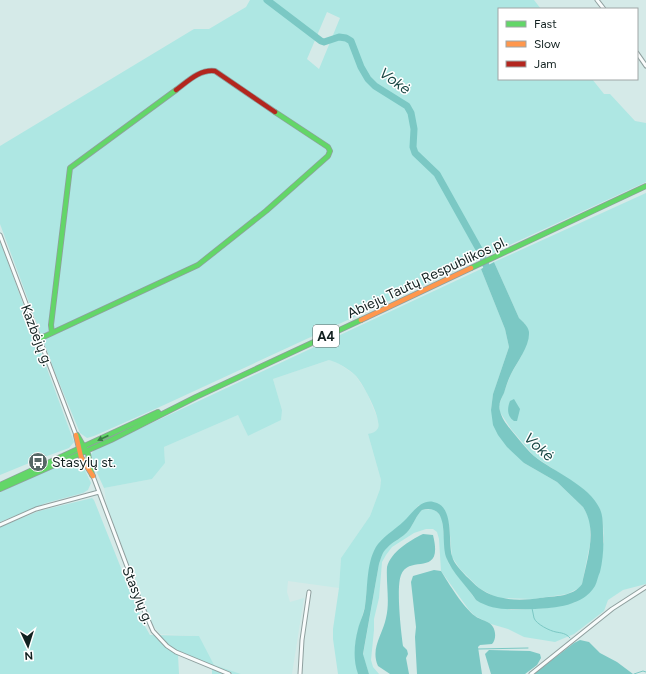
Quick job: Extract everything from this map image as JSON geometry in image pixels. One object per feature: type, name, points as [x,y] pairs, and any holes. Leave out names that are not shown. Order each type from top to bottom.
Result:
[{"type":"main road","points":[[39,339],[52,333],[173,277],[204,262],[266,211],[328,156],[330,151],[328,147],[215,71],[210,70],[202,72],[194,77],[70,168],[51,325],[52,333]]},
{"type":"main road","name":"Abiejų Tautų Respublikos pl.","points":[[0,485],[456,276],[646,186]]},
{"type":"main road","name":"Abiejų Tautų Respublikos pl.","points":[[0,489],[80,454],[187,402],[196,396]]},
{"type":"main road","points":[[76,435],[86,451],[92,476]]},
{"type":"main road","points":[[76,435],[78,449],[92,476]]},
{"type":"street","points":[[597,0],[603,8]]},
{"type":"street","points":[[638,54],[646,66]]},
{"type":"street","name":"Kazbėjų g.","points":[[0,235],[76,435]]},
{"type":"street","name":"Stasylų g.","points":[[92,476],[153,631],[167,646],[176,652],[230,674]]},
{"type":"street","points":[[0,524],[36,509],[99,492]]},
{"type":"street","points":[[531,674],[612,609],[646,587]]},
{"type":"street","points":[[300,674],[302,640],[310,592]]},
{"type":"shaded area","points":[[250,0],[534,0],[540,8],[498,8],[498,80],[593,80],[604,94],[610,94],[635,121],[646,123],[646,182],[164,405],[87,438],[80,433],[56,375],[0,224],[0,146],[194,29],[209,29],[246,7]],"holes":[[[327,12],[340,18],[319,69],[307,59]]]},
{"type":"shaded area","points":[[646,193],[646,584],[623,590],[608,600],[604,611],[574,634],[555,642],[524,637],[508,629],[491,624],[475,616],[469,610],[441,571],[439,539],[437,532],[433,529],[426,529],[414,533],[392,547],[382,562],[379,598],[374,619],[371,660],[373,667],[379,674],[369,674],[363,655],[379,564],[385,550],[392,543],[407,533],[422,510],[433,509],[442,519],[446,555],[449,564],[476,600],[511,610],[548,608],[576,602],[604,542],[600,509],[583,489],[534,456],[511,429],[500,412],[499,405],[511,374],[522,355],[525,324],[519,318],[494,262]]},
{"type":"shaded area","points":[[0,241],[74,442],[69,448],[0,475]]},
{"type":"shaded area","points":[[494,262],[519,318],[529,332],[529,337],[523,354],[511,374],[500,402],[499,408],[501,414],[504,421],[532,454],[580,486],[595,500],[600,509],[603,521],[603,547],[600,572],[595,586],[590,593],[568,605],[551,608],[505,609],[483,604],[476,600],[472,595],[456,574],[446,557],[442,524],[439,514],[432,509],[422,510],[407,533],[389,546],[382,556],[379,564],[363,654],[369,674],[358,674],[355,658],[356,640],[366,599],[369,566],[374,550],[381,540],[424,503],[437,503],[446,512],[454,562],[477,587],[486,592],[501,598],[517,600],[532,599],[569,594],[582,584],[591,535],[590,525],[583,507],[557,482],[524,463],[507,447],[493,425],[491,410],[493,394],[509,347],[505,329],[481,269]]},
{"type":"shaded area","points":[[481,269],[505,329],[509,347],[493,394],[491,410],[524,463],[557,482],[583,507],[586,512],[590,521],[590,544],[582,584],[579,588],[567,594],[534,599],[497,598],[479,588],[460,569],[452,557],[449,524],[444,509],[419,505],[405,521],[379,544],[373,553],[365,606],[355,646],[358,674],[338,674],[333,629],[339,588],[341,558],[370,516],[380,489],[381,480],[368,434],[372,433],[378,428],[375,409],[367,393],[355,375],[350,370],[336,362],[329,360],[273,379],[282,410],[281,420],[248,436],[238,415],[164,447],[165,463],[152,479],[104,488],[91,460],[90,456],[94,450]]},
{"type":"shaded area","points":[[329,360],[335,361],[355,375],[367,393],[379,422],[378,428],[375,432],[368,434],[381,480],[380,489],[370,516],[341,558],[339,588],[288,581],[287,592],[290,602],[304,598],[292,674],[241,674],[213,665],[199,636],[160,634],[150,621],[107,506],[104,488],[152,479],[165,463],[164,447],[238,415],[248,436],[282,410],[273,379]]},
{"type":"shaded area","points":[[514,399],[520,409],[517,421],[514,421],[510,417],[508,412],[510,401]]},
{"type":"shaded area","points":[[72,459],[79,460],[82,464],[91,483],[88,490],[83,493],[46,503],[0,522],[0,492]]},
{"type":"shaded area","points":[[92,498],[142,621],[150,635],[199,636],[214,665],[241,674],[212,674],[212,669],[178,655],[179,674],[0,674],[0,527],[39,511]]},
{"type":"shaded area","points":[[423,534],[433,535],[435,548],[434,557],[430,561],[405,569],[401,575],[399,589],[401,630],[403,646],[407,650],[408,654],[406,658],[409,674],[390,674],[378,666],[375,653],[387,612],[387,567],[392,556],[396,552]]},
{"type":"shaded area","points":[[434,570],[441,571],[456,595],[470,612],[490,623],[494,629],[495,638],[492,644],[480,645],[478,647],[482,674],[417,674],[415,637],[416,627],[411,582],[413,576]]},
{"type":"shaded area","points":[[580,640],[589,642],[600,653],[617,662],[633,674],[534,674]]},
{"type":"shaded area","points":[[489,650],[530,651],[540,654],[541,658],[537,665],[525,674],[491,674],[485,654]]},
{"type":"waterway","name":"Vokė","points":[[267,0],[321,41],[324,42],[339,37],[346,38],[351,41],[361,67],[368,79],[375,86],[407,106],[411,113],[414,129],[413,147],[415,153],[437,174],[480,251],[490,275]]},
{"type":"waterway","points":[[532,608],[534,618],[537,623],[547,629],[565,634],[570,638]]},
{"type":"waterway","points":[[478,649],[528,648]]},
{"type":"waterway","points":[[634,674],[643,671],[646,672]]},
{"type":"traffic: fast","points":[[52,333],[51,325],[70,168],[176,90]]},
{"type":"traffic: fast","points":[[39,339],[198,265],[266,211],[328,156],[330,151],[328,147],[275,112]]},
{"type":"traffic: fast","points":[[471,268],[646,186]]},
{"type":"traffic: fast","points":[[0,489],[111,440],[196,397],[361,320]]},
{"type":"traffic: fast","points":[[0,485],[158,412]]},
{"type":"traffic: fast","points":[[77,435],[88,454],[92,475]]},
{"type":"traffic: slow","points":[[361,320],[471,268]]},
{"type":"traffic: slow","points":[[76,435],[81,457],[93,476]]},
{"type":"traffic: jam","points":[[176,90],[199,74],[215,71],[275,112]]},
{"type":"place","name":"Stasylų st.","points":[[38,462]]}]
